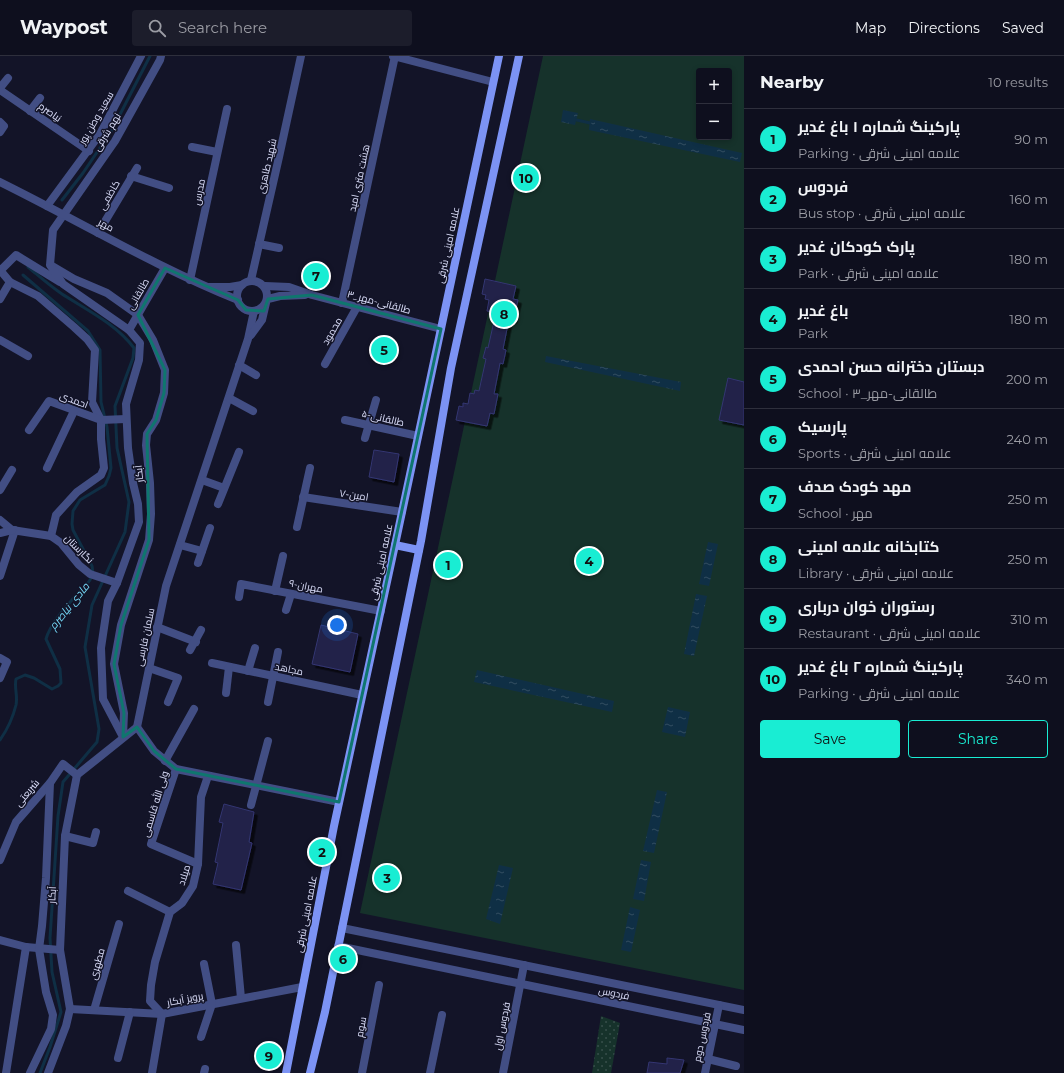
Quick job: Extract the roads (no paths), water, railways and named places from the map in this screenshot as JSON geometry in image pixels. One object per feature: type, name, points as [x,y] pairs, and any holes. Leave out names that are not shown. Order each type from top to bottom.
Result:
[{"type":"main road","name":"علامه امینی شرقی","points":[[286,1073],[339,802],[499,56]]},
{"type":"main road","points":[[310,1073],[342,928],[419,550],[451,368],[519,56]]},
{"type":"main road","points":[[395,545],[419,550]]},
{"type":"street","name":"سعید وطن پور","points":[[47,206],[100,134],[142,56]]},
{"type":"street","name":"نهم شرقی","points":[[63,214],[115,141],[161,56]]},
{"type":"street","name":"شهید طاهری","points":[[251,280],[300,56]]},
{"type":"street","points":[[394,56],[493,82]]},
{"type":"street","name":"هشت متری امید","points":[[342,303],[394,56]]},
{"type":"street","points":[[0,89],[8,78]]},
{"type":"street","name":"نیاصرم","points":[[0,89],[88,151]]},
{"type":"street","points":[[30,111],[40,98]]},
{"type":"street","name":"مدرس","points":[[190,280],[226,108]]},
{"type":"street","points":[[0,122],[4,126],[0,132]]},
{"type":"street","points":[[192,147],[217,152]]},
{"type":"street","name":"کاظمی","points":[[98,233],[136,168]]},
{"type":"street","points":[[131,176],[168,188]]},
{"type":"street","name":"مهر","points":[[0,182],[165,268],[203,286],[238,300]]},
{"type":"street","points":[[50,265],[53,230],[63,214]]},
{"type":"street","points":[[259,244],[279,248]]},
{"type":"street","points":[[0,533],[14,530],[50,536],[56,515],[77,492],[101,475],[104,468],[101,420],[92,402],[95,350],[87,339],[38,296],[10,282],[0,270],[16,255],[63,284]]},
{"type":"street","name":"آبکار","points":[[50,265],[63,284],[129,330],[140,343],[139,360],[126,404],[128,448],[133,483],[138,504],[139,522],[117,583],[108,601],[101,648],[103,700],[123,738]]},
{"type":"street","name":"آبکار","points":[[50,265],[74,279],[107,293],[138,315],[153,340],[165,370],[164,393],[156,420],[147,434],[146,445],[150,483],[151,514],[149,540],[121,625],[114,664],[124,713],[123,738]]},
{"type":"street","name":"طالقانی","points":[[129,330],[165,268]]},
{"type":"street","points":[[251,280],[265,286],[289,287],[312,295],[280,296],[267,301],[259,310],[254,311],[242,308],[238,300],[238,292],[242,285],[251,280]]},
{"type":"street","points":[[0,299],[10,282]]},
{"type":"street","name":"مهر","points":[[203,286],[230,287],[242,285]]},
{"type":"street","points":[[265,286],[268,294],[267,301]]},
{"type":"street","name":"۳_طالقانی-مهر","points":[[312,295],[440,329]]},
{"type":"street","name":"سلمان فارسی","points":[[248,339],[262,320],[267,301]]},
{"type":"street","name":"محمود","points":[[325,364],[357,307]]},
{"type":"street","name":"سلمان فارسی","points":[[137,727],[166,586],[240,365],[248,339],[254,311]]},
{"type":"street","points":[[0,340],[28,356]]},
{"type":"street","points":[[240,365],[256,375]]},
{"type":"street","points":[[228,398],[252,411]]},
{"type":"street","points":[[365,438],[376,400]]},
{"type":"street","name":"احمدی","points":[[29,430],[49,401],[101,420],[126,419]]},
{"type":"street","points":[[48,468],[74,411]]},
{"type":"street","name":"۵-طالقانی","points":[[345,420],[418,436]]},
{"type":"street","points":[[218,504],[239,452]]},
{"type":"street","points":[[297,526],[310,468]]},
{"type":"street","points":[[0,490],[12,470]]},
{"type":"street","points":[[202,480],[224,488]]},
{"type":"street","name":"۷-امین","points":[[303,497],[402,512]]},
{"type":"street","points":[[0,520],[14,530]]},
{"type":"street","points":[[198,563],[210,528]]},
{"type":"street","points":[[0,576],[14,530]]},
{"type":"street","name":"نگارستان","points":[[50,536],[61,543],[79,565],[90,574],[117,583]]},
{"type":"street","points":[[180,545],[202,551]]},
{"type":"street","points":[[274,590],[283,556]]},
{"type":"street","name":"۹-مهران","points":[[239,597],[241,584],[381,611]]},
{"type":"street","points":[[286,610],[291,594]]},
{"type":"street","points":[[157,627],[196,642]]},
{"type":"street","points":[[190,650],[196,642],[201,630]]},
{"type":"street","points":[[248,670],[255,648]]},
{"type":"street","points":[[268,702],[278,652]]},
{"type":"street","points":[[0,658],[7,662],[0,678]]},
{"type":"street","name":"مجاهد","points":[[212,663],[362,695]]},
{"type":"street","points":[[226,693],[229,667]]},
{"type":"street","points":[[149,668],[178,678],[168,702]]},
{"type":"street","points":[[166,761],[194,709]]},
{"type":"street","points":[[50,783],[63,764],[77,775],[137,727],[154,751],[176,769],[339,802]]},
{"type":"street","points":[[251,805],[268,741]]},
{"type":"street","name":"ولی الله قاسمی","points":[[176,769],[151,844],[198,864]]},
{"type":"street","name":"آبکار","points":[[48,1073],[66,1026],[70,1008],[60,950],[65,836],[77,775]]},
{"type":"street","name":"میلاد","points":[[170,912],[182,903],[193,886],[198,864],[201,797],[208,776]]},
{"type":"street","name":"آبکار","points":[[30,1073],[51,1029],[53,1015],[46,992],[39,949],[46,878],[50,783]]},
{"type":"street","name":"شریعتی","points":[[0,860],[16,822],[50,783]]},
{"type":"street","points":[[65,836],[93,843],[96,832]]},
{"type":"street","points":[[128,891],[170,912],[155,962],[150,985],[150,1001],[162,1014],[152,1073]]},
{"type":"street","name":"مطهری","points":[[94,1010],[119,924]]},
{"type":"street","name":"فردوس","points":[[342,928],[744,1010]]},
{"type":"street","points":[[0,940],[26,947],[60,950]]},
{"type":"street","points":[[236,945],[241,998]]},
{"type":"street","name":"فردوس","points":[[338,946],[744,1030]]},
{"type":"street","points":[[6,1073],[26,947]]},
{"type":"street","points":[[201,1037],[212,1004],[204,964]]},
{"type":"street","name":"فردوس اول","points":[[503,1073],[524,965]]},
{"type":"street","name":"سوم","points":[[362,1073],[379,985]]},
{"type":"street","name":"پرویز آبکار","points":[[70,1008],[162,1014],[302,987]]},
{"type":"street","name":"فردوس دوم","points":[[705,1073],[719,1005]]},
{"type":"street","points":[[118,1058],[130,1012]]},
{"type":"street","points":[[430,1073],[442,1015]]},
{"type":"street","points":[[708,1059],[736,1066]]},
{"type":"water","points":[[563,110],[578,113],[575,125],[561,122]]},
{"type":"water","points":[[590,119],[742,153],[740,162],[589,130]]},
{"type":"water","points":[[546,356],[681,382],[680,391],[545,362]]},
{"type":"water","points":[[708,542],[718,544],[709,586],[699,584]]},
{"type":"water","points":[[696,594],[707,596],[694,656],[684,654]]},
{"type":"water","points":[[477,670],[614,701],[612,712],[474,682]]},
{"type":"water","points":[[668,707],[690,712],[685,737],[662,732]]},
{"type":"water","points":[[657,790],[667,792],[654,853],[643,851]]},
{"type":"water","points":[[641,860],[651,862],[644,901],[633,899]]},
{"type":"water","points":[[499,865],[513,868],[500,924],[486,919]]},
{"type":"water","points":[[630,907],[640,910],[631,952],[621,950]]},
{"type":"waterway","points":[[62,200],[83,173],[112,130],[150,56]]},
{"type":"waterway","points":[[577,120],[590,123]]},
{"type":"waterway","points":[[28,267],[58,291],[110,325],[127,339],[134,348],[133,358],[115,406],[117,448],[129,502],[125,532],[92,605],[85,647],[99,729],[97,742],[63,782],[58,816],[50,938],[52,972],[61,1012],[40,1073]]},
{"type":"waterway","name":"مادی نیاصرم","points":[[0,740],[10,723],[16,705],[16,679],[25,675],[34,678],[52,689],[61,683],[60,669],[46,639],[55,620],[89,582],[93,572],[92,566],[73,530],[73,511],[80,500],[105,485],[111,468],[107,427],[101,402],[100,350],[88,331],[23,275]]},
{"type":"place","name":"پارکینگ شماره ۲ باغ غدیر","points":[[526,178]]},
{"type":"place","name":"مهد کودک صدف","points":[[316,276]]},
{"type":"place","name":"کتابخانه علامه امینی","points":[[504,314]]},
{"type":"place","name":"دبستان دخترانه حسن احمدی","points":[[384,350]]},
{"type":"place","name":"باغ غدیر","points":[[589,561]]},
{"type":"place","name":"پارکینگ شماره ۱ باغ غدیر","points":[[448,565]]},
{"type":"place","name":"فردوس","points":[[322,852]]},
{"type":"place","name":"پارک کودکان غدیر","points":[[387,878]]},
{"type":"place","name":"پارسیک","points":[[343,959]]},
{"type":"place","name":"رستوران خوان درباری","points":[[269,1056]]}]
